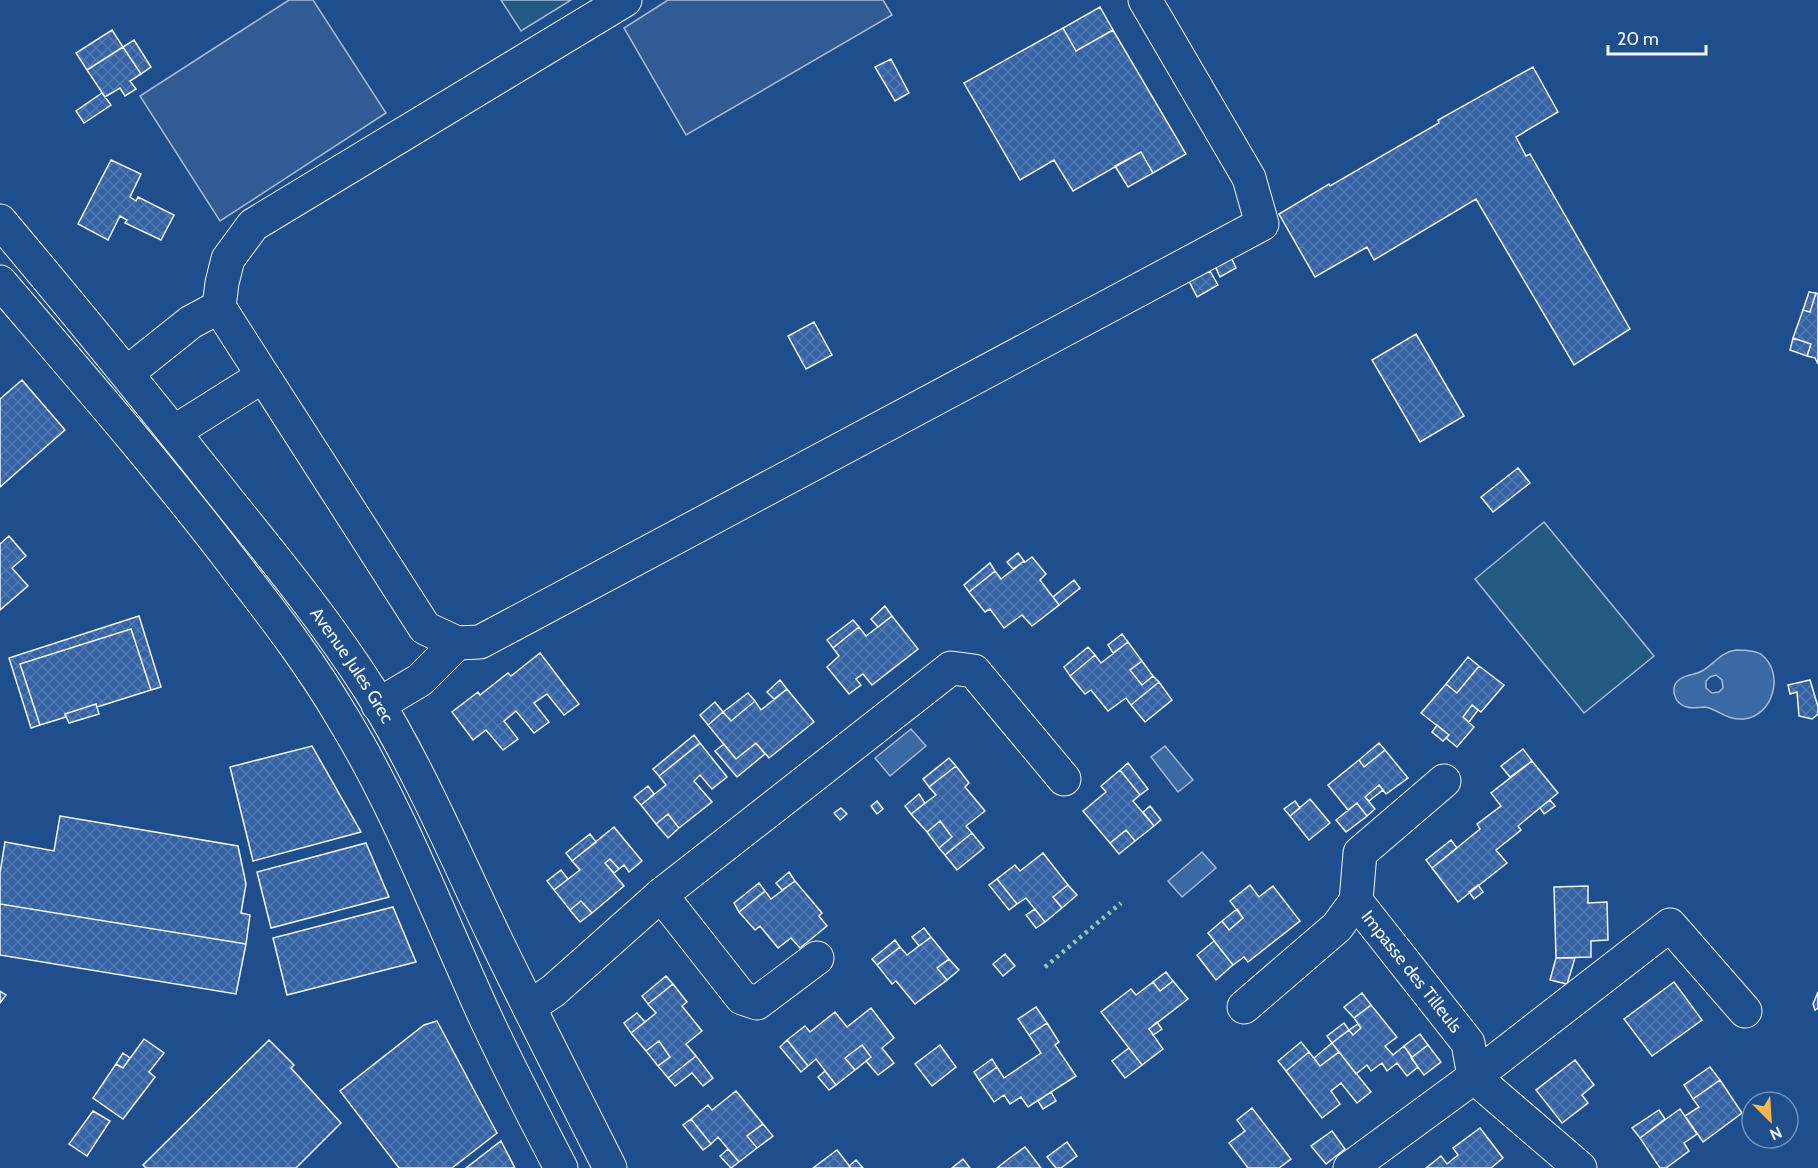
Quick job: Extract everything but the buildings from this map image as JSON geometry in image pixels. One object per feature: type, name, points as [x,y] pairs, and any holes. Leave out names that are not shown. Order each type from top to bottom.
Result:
[{"type":"street","points":[[625,0],[253,225],[228,259],[219,308],[424,628],[457,643],[480,642],[1262,224],[1249,178],[1145,0]]},
{"type":"street","name":"Avenue Jules Grec","points":[[0,221],[127,373],[342,647],[378,705],[433,808],[610,1168]]},
{"type":"street","name":"Avenue Jules Grec","points":[[0,282],[135,439],[208,530],[278,622],[336,706],[373,768],[400,823],[475,994],[561,1168]]},
{"type":"street","points":[[127,373],[191,322],[219,308]]},
{"type":"street","points":[[174,432],[263,376]]},
{"type":"street","points":[[378,705],[420,680],[457,643]]},
{"type":"street","points":[[529,1007],[553,991],[661,895],[951,668],[974,672],[1064,779]]},
{"type":"street","points":[[1244,1007],[1337,927],[1356,901],[1359,853],[1444,781]]},
{"type":"street","points":[[661,895],[742,999],[757,1003],[817,958]]},
{"type":"street","name":"Impasse des Tilleuls","points":[[1356,901],[1468,1043],[1474,1077]]},
{"type":"street","points":[[1350,1168],[1474,1077],[1670,925],[1744,1011]]},
{"type":"street","points":[[1474,1077],[1580,1168]]},
{"type":"shaded area","points":[[289,0],[313,0],[386,113],[220,221],[140,96]]},
{"type":"shaded area","points":[[501,0],[571,0],[521,31]]},
{"type":"shaded area","points":[[668,0],[883,0],[892,15],[686,135],[624,28]]},
{"type":"shaded area","points":[[1544,522],[1654,656],[1584,713],[1475,579]]},
{"type":"shaded area","points":[[1731,651],[1757,652],[1769,663],[1774,683],[1769,702],[1762,710],[1754,716],[1737,719],[1710,708],[1689,708],[1676,699],[1675,686],[1680,679],[1702,671]],"holes":[[[1716,675],[1722,680],[1723,688],[1719,692],[1712,693],[1706,688],[1706,681],[1710,677]]]},
{"type":"shaded area","points":[[911,729],[926,746],[890,776],[875,758]]},
{"type":"shaded area","points":[[1165,746],[1193,780],[1178,792],[1151,757]]},
{"type":"shaded area","points":[[1202,852],[1216,868],[1182,897],[1168,881]]},
{"type":"hedge","points":[[1045,967],[1121,903]]}]
